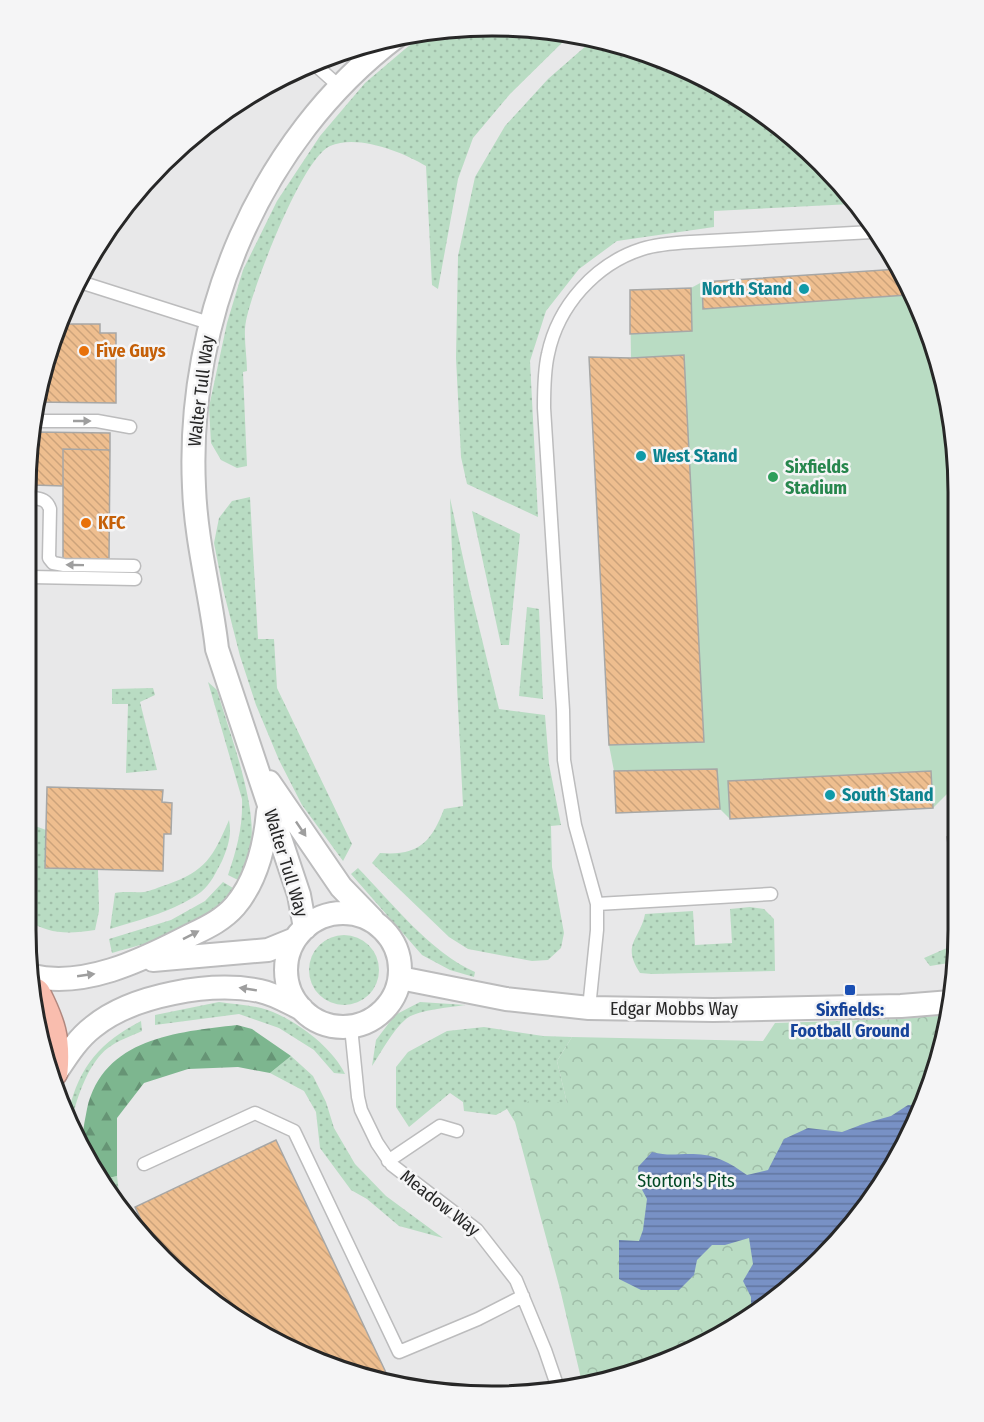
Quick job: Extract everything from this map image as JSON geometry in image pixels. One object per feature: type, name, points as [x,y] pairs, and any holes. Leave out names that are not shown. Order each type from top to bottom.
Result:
[{"type":"highway","points":[[44,1015],[48,1022],[53,1051]]},
{"type":"street","name":"Walter Tull Way","points":[[300,934],[299,895],[217,650],[197,528],[194,486],[195,411],[209,323],[229,264],[250,216],[278,168],[308,124],[340,87],[381,50]]},
{"type":"street","name":"Walter Tull Way","points":[[256,763],[341,887],[376,923]]},
{"type":"street","points":[[139,962],[220,920],[236,905],[255,873],[263,847],[268,806]]},
{"type":"street","points":[[39,976],[89,976],[139,962],[268,950],[300,934],[315,920],[340,913],[353,914],[376,923],[388,936],[398,956],[400,978],[398,989],[380,1014],[366,1023],[351,1027],[333,1026],[316,1020],[302,1009],[262,991],[238,987],[206,989],[147,1000],[121,1010],[93,1026],[70,1050],[58,1069]]},
{"type":"street","points":[[300,934],[289,953],[286,968],[293,997],[302,1009]]},
{"type":"street","name":"Edgar Mobbs Way","points":[[400,978],[506,999],[589,1008],[713,1010],[901,1006],[942,1003]]},
{"type":"lane","points":[[321,70],[340,87]]},
{"type":"lane","points":[[589,1008],[597,930],[597,904],[575,825],[564,760],[563,710],[544,408],[544,379],[552,336],[561,316],[587,282],[607,265],[642,249],[662,244],[866,232]]},
{"type":"lane","points":[[86,284],[209,323]]},
{"type":"lane","points":[[42,421],[97,421],[130,427]]},
{"type":"lane","points":[[36,498],[48,503],[50,509],[49,558],[53,563],[134,566]]},
{"type":"lane","points":[[36,577],[135,579]]},
{"type":"lane","points":[[597,904],[771,894]]},
{"type":"lane","name":"Meadow Way","points":[[351,1027],[356,1082],[362,1110],[388,1161],[477,1230],[516,1280],[556,1381]]},
{"type":"lane","points":[[144,1164],[255,1113],[294,1131],[399,1352],[478,1319],[523,1296]]},
{"type":"lane","points":[[388,1161],[440,1126],[457,1131]]},
{"type":"green space","points":[[462,37],[522,37],[563,42],[510,94],[473,138],[458,179],[438,289],[432,285],[426,166],[392,150],[366,143],[341,143],[330,146],[319,156],[306,174],[280,226],[250,305],[245,327],[247,371],[243,372],[247,466],[237,468],[221,460],[211,443],[209,407],[227,323],[243,270],[277,201],[320,136],[365,83],[412,43]]},
{"type":"green space","points":[[586,46],[639,60],[667,71],[720,97],[770,130],[793,149],[846,204],[714,211],[714,227],[617,241],[579,269],[546,311],[530,361],[538,517],[467,484],[461,457],[456,358],[458,256],[475,177],[505,126],[548,79]]},
{"type":"green space","name":"Sixfields Stadium","points":[[890,270],[913,317],[924,345],[939,403],[947,462],[948,793],[933,808],[730,819],[720,809],[616,813],[614,771],[609,745],[589,357],[631,358],[630,290],[691,288],[702,282]]},
{"type":"green space","points":[[250,497],[258,639],[274,639],[277,688],[352,844],[343,861],[302,805],[279,760],[256,705],[240,656],[214,543],[219,518],[232,501]]},
{"type":"green space","points":[[450,498],[499,709],[545,715],[549,764],[561,825],[551,826],[552,867],[564,933],[561,948],[548,960],[532,961],[468,949],[449,937],[372,863],[380,853],[404,852],[421,845],[434,831],[444,809],[463,806]]},
{"type":"green space","points":[[472,511],[520,534],[509,645],[501,645]]},
{"type":"green space","points":[[527,607],[539,609],[543,699],[519,696]]},
{"type":"green space","points":[[208,682],[217,690],[241,768],[250,809],[251,845],[248,859],[238,880],[228,875],[239,837],[242,799]]},
{"type":"green space","points":[[153,688],[155,695],[140,702],[157,770],[126,773],[128,704],[112,704],[112,689]]},
{"type":"green space","points":[[229,820],[230,836],[226,851],[205,889],[169,910],[110,929],[115,893],[147,891],[180,880],[190,874],[213,853]]},
{"type":"green space","points":[[36,826],[46,830],[45,868],[98,870],[99,911],[95,930],[59,932],[36,924]]},
{"type":"green space","points":[[358,868],[427,940],[443,953],[475,972],[474,977],[450,970],[422,955],[351,874]]},
{"type":"green space","points":[[223,882],[233,888],[209,914],[195,923],[163,938],[112,953],[109,939],[171,920],[205,901]]},
{"type":"green space","points":[[750,907],[764,909],[774,919],[775,971],[640,973],[632,955],[632,948],[645,914],[693,911],[695,945],[732,943],[730,909]]},
{"type":"green space","points":[[351,935],[364,941],[373,950],[377,956],[379,970],[377,984],[369,995],[358,1003],[337,1005],[319,995],[311,984],[309,963],[319,945],[330,937]]},
{"type":"green space","points":[[947,946],[947,963],[930,966],[924,958]]},
{"type":"green space","points":[[219,1002],[261,1008],[285,1018],[321,1043],[339,1063],[345,1074],[334,1073],[314,1050],[279,1028],[239,1014],[155,1025],[155,1015]]},
{"type":"green space","points":[[420,1002],[466,1005],[426,1011],[406,1019],[392,1035],[372,1066],[376,1040],[395,1015]]},
{"type":"green space","name":"Storton's Pits","points":[[940,1016],[924,1077],[901,1132],[887,1158],[854,1208],[835,1231],[793,1273],[770,1292],[720,1325],[694,1339],[639,1362],[581,1377],[561,1293],[515,1122],[507,1109],[530,1101],[567,1103],[557,1061],[572,1037],[763,1041],[775,1023]]},
{"type":"green space","points":[[141,1021],[142,1031],[112,1045],[95,1062],[74,1112],[71,1104],[73,1095],[86,1068],[103,1047]]},
{"type":"green space","points":[[237,1025],[252,1029],[291,1056],[270,1073],[238,1067],[188,1069],[144,1083],[117,1118],[117,1176],[110,1178],[83,1132],[87,1109],[96,1085],[109,1067],[126,1053],[146,1043],[190,1031]]},
{"type":"green space","points":[[484,1027],[543,1036],[572,1037],[557,1061],[567,1103],[507,1109],[496,1115],[464,1111],[463,1102],[450,1093],[409,1127],[396,1107],[396,1067],[408,1052],[447,1031]]},
{"type":"green space","points":[[291,1056],[313,1076],[326,1102],[334,1128],[355,1164],[386,1196],[443,1238],[399,1226],[367,1199],[351,1190],[320,1148],[316,1112],[304,1091],[270,1073]]},
{"type":"green space","points":[[117,1176],[119,1192],[113,1183],[110,1178]]},
{"type":"water","points":[[908,1105],[913,1105],[887,1158],[854,1208],[835,1231],[793,1273],[751,1305],[751,1297],[743,1281],[753,1264],[749,1238],[725,1245],[712,1245],[697,1260],[694,1275],[679,1290],[641,1290],[619,1279],[619,1240],[639,1241],[643,1230],[647,1199],[639,1184],[638,1167],[652,1152],[713,1157],[727,1162],[747,1175],[768,1170],[784,1139],[808,1128],[842,1132],[891,1116]]},
{"type":"building","name":"North Stand","points":[[890,270],[903,295],[703,309],[702,282]]},
{"type":"building","points":[[691,288],[692,331],[630,334],[630,290]]},
{"type":"building","name":"Five Guys","points":[[68,324],[100,324],[100,333],[116,333],[116,403],[45,402],[60,345]]},
{"type":"building","name":"West Stand","points":[[684,355],[704,742],[609,745],[589,357],[631,358]]},
{"type":"building","points":[[40,432],[110,433],[110,450],[63,449],[63,486],[36,485]]},
{"type":"building","name":"KFC","points":[[63,449],[110,450],[109,560],[63,560]]},
{"type":"building","points":[[717,769],[720,809],[616,813],[614,771]]},
{"type":"building","name":"South Stand","points":[[931,771],[933,808],[730,819],[728,781]]},
{"type":"building","points":[[47,787],[163,790],[162,802],[172,803],[171,834],[164,834],[163,871],[45,868]]},
{"type":"building","points":[[276,1140],[386,1373],[345,1362],[317,1351],[264,1325],[239,1309],[191,1273],[149,1231],[135,1207]]},
{"type":"place","name":"North Stand","points":[[804,289]]},
{"type":"place","name":"Five Guys","points":[[84,351]]},
{"type":"place","name":"West Stand","points":[[641,456]]},
{"type":"place","name":"Sixfields Stadium","points":[[773,477]]},
{"type":"place","name":"KFC","points":[[86,523]]},
{"type":"place","name":"South Stand","points":[[830,795]]},
{"type":"place","name":"Sixfields: Football Ground","points":[[850,990]]}]
